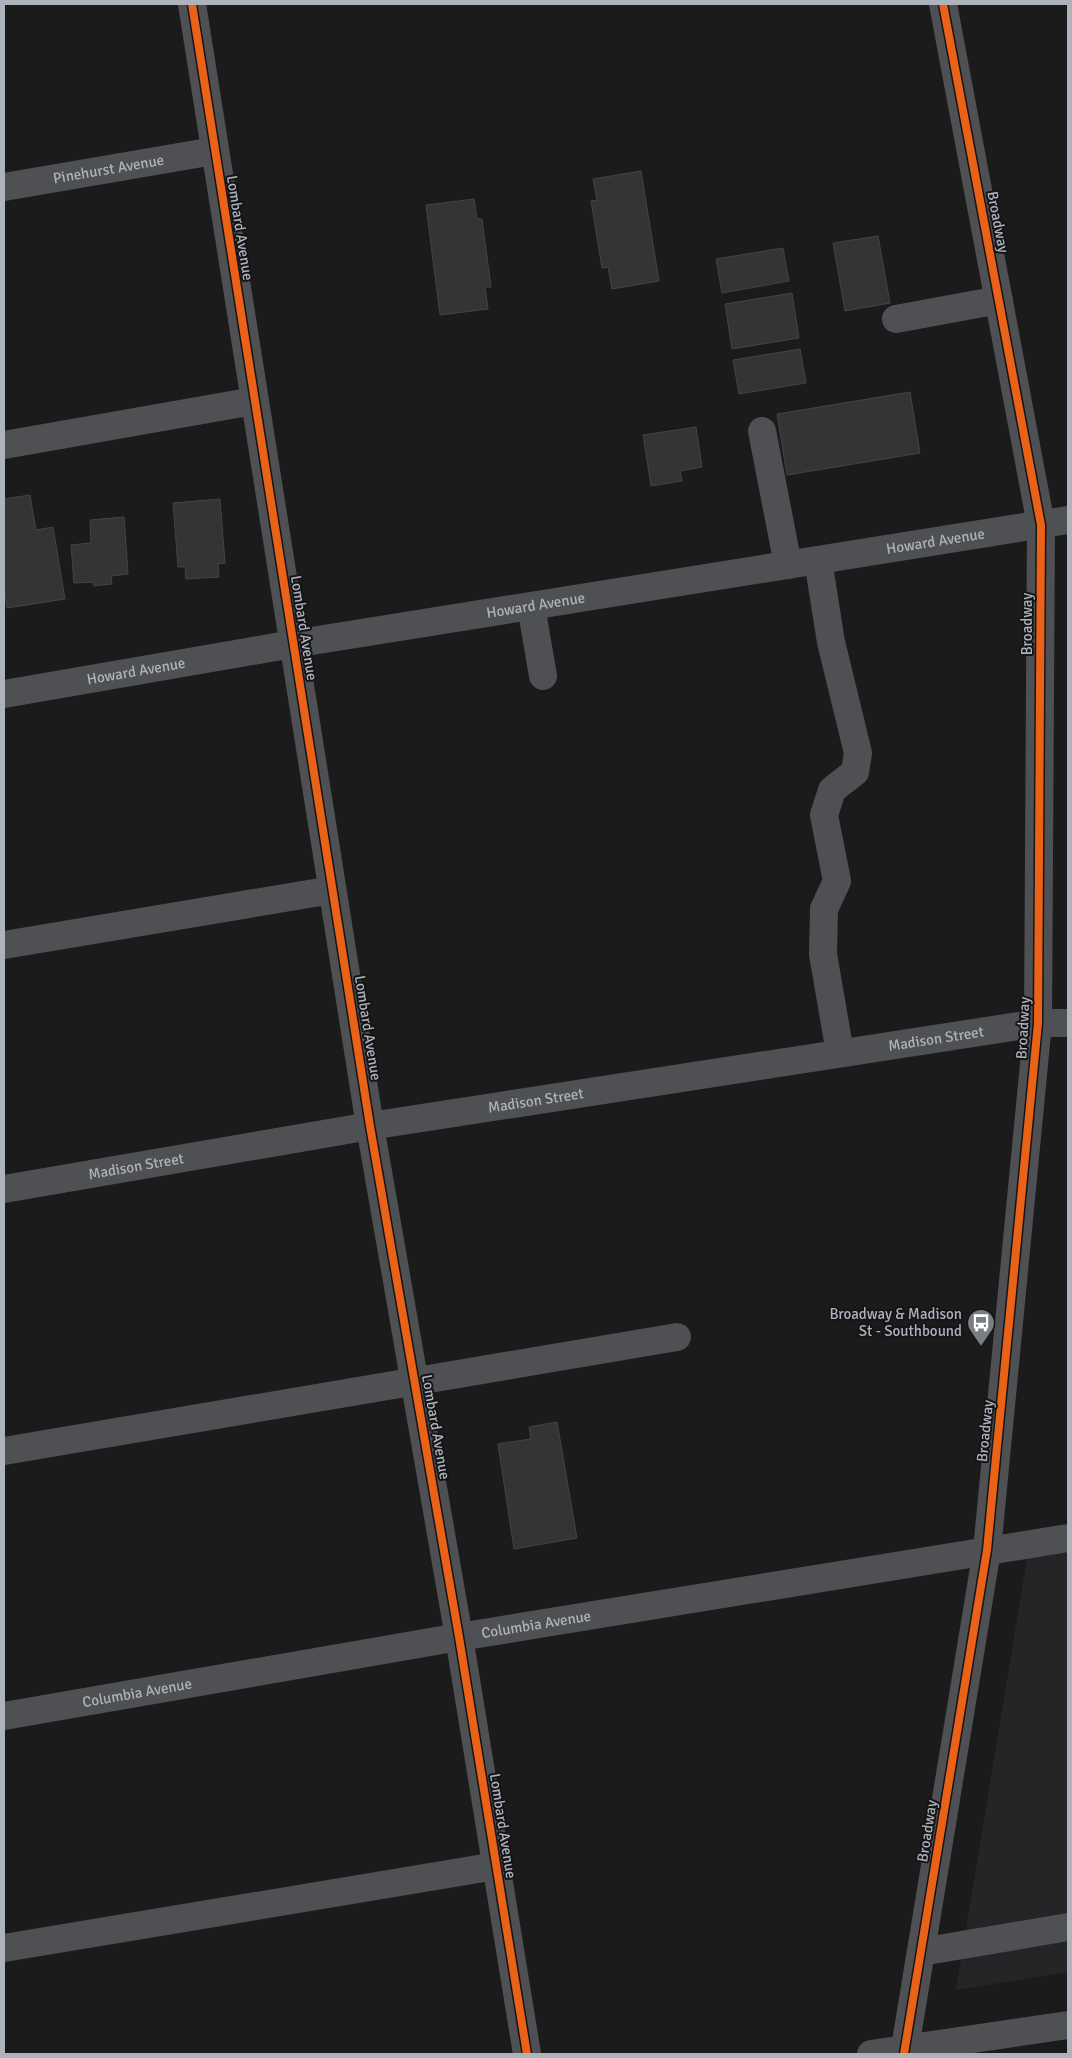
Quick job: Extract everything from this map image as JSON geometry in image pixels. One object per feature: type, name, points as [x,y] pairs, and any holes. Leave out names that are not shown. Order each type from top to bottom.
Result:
[{"type":"street","name":"Lombard Avenue","points":[[192,4],[370,1126],[459,1637],[526,2054]]},
{"type":"street","name":"Broadway","points":[[904,2052],[987,1550],[1038,1023],[1041,525],[942,4]]},
{"type":"street","name":"Pinehurst Avenue","points":[[4,187],[214,151]]},
{"type":"street","points":[[896,319],[999,300]]},
{"type":"street","points":[[4,445],[254,401]]},
{"type":"street","points":[[762,431],[788,565]]},
{"type":"street","name":"Howard Avenue","points":[[4,694],[293,644],[1068,520]]},
{"type":"street","points":[[818,560],[831,642],[858,753],[855,772],[832,790],[824,815],[837,881],[824,909],[823,954],[840,1053]]},
{"type":"street","points":[[531,606],[543,676]]},
{"type":"street","points":[[4,944],[332,890]]},
{"type":"street","name":"Madison Street","points":[[4,1189],[370,1126],[840,1053],[1038,1023],[1068,1024]]},
{"type":"street","points":[[4,1451],[676,1337]]},
{"type":"street","name":"Columbia Avenue","points":[[4,1716],[459,1637],[1068,1538]]},
{"type":"street","points":[[4,1948],[496,1866]]},
{"type":"street","points":[[921,1952],[1068,1927]]},
{"type":"street","points":[[871,2054],[904,2052],[1068,2025]]},
{"type":"shaded area","points":[[1068,1552],[1068,1972],[956,1990],[1027,1558]]},
{"type":"building","points":[[641,171],[659,281],[612,289],[608,267],[602,268],[591,201],[597,200],[593,179]]},
{"type":"building","points":[[474,199],[477,219],[482,219],[491,287],[485,287],[488,309],[440,315],[426,205]]},
{"type":"building","points":[[878,236],[890,303],[845,311],[833,243]]},
{"type":"building","points":[[783,248],[789,281],[722,293],[716,259]]},
{"type":"building","points":[[792,293],[799,338],[732,349],[725,304]]},
{"type":"building","points":[[800,349],[806,383],[739,394],[733,360]]},
{"type":"building","points":[[910,392],[920,453],[787,475],[777,414]]},
{"type":"building","points":[[696,427],[702,467],[680,471],[682,481],[651,486],[643,435]]},
{"type":"building","points":[[30,495],[36,530],[53,527],[65,599],[7,608],[4,587],[4,499]]},
{"type":"building","points":[[220,499],[225,563],[218,564],[219,577],[186,579],[185,567],[178,567],[173,503]]},
{"type":"building","points":[[124,517],[128,574],[111,576],[112,584],[94,586],[93,582],[74,583],[71,545],[91,543],[90,520]]},
{"type":"building","points":[[557,1422],[577,1538],[514,1549],[498,1444],[531,1439],[529,1427]]},
{"type":"cycle path","points":[[192,4],[370,1126],[459,1637],[527,2054]]},
{"type":"cycle path","points":[[904,2054],[987,1550],[1038,1023],[1041,525],[943,4]]},
{"type":"place","name":"Broadway & Madison St - Southbound","points":[[981,1347]]}]
